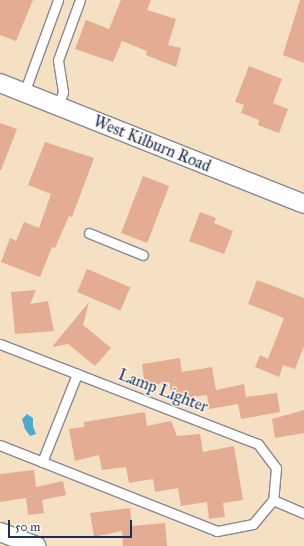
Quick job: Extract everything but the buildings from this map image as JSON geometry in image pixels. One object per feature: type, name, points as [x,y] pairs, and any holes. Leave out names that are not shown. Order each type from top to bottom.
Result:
[{"type":"street","name":"West Kilburn Road","points":[[0,83],[304,204]]},
{"type":"street","points":[[0,532],[36,546]]},
{"type":"lane","points":[[24,93],[58,0]]},
{"type":"lane","points":[[58,106],[63,92],[58,60],[80,0]]},
{"type":"lane","points":[[89,233],[143,254]]},
{"type":"lane","name":"Lamp Lighter","points":[[0,344],[258,444],[276,468],[274,500]]},
{"type":"lane","points":[[42,462],[77,374]]},
{"type":"lane","points":[[0,446],[217,531],[253,524],[274,500],[304,513]]},
{"type":"water","points":[[27,414],[33,418],[33,426],[36,434],[30,436],[25,429],[22,419]]}]
